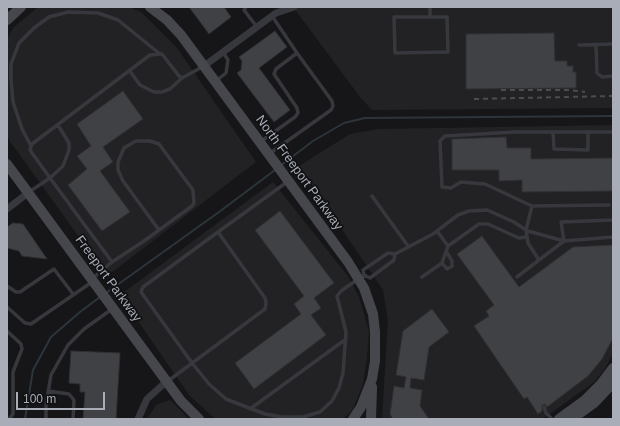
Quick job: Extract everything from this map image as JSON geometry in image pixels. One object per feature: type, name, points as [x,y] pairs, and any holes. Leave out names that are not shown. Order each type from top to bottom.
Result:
[{"type":"main road","points":[[7,20],[21,7]]},
{"type":"main road","name":"North Freeport Parkway","points":[[150,7],[167,20],[176,30],[287,180],[362,277],[375,332],[376,353],[372,379]]},
{"type":"main road","name":"Freeport Parkway","points":[[7,164],[181,401],[199,419]]},
{"type":"main road","points":[[559,419],[585,400],[601,384],[613,368]]},
{"type":"main road","points":[[353,419],[361,407],[372,379]]},
{"type":"main road","points":[[371,419],[372,379]]},
{"type":"main road","points":[[572,419],[594,403],[613,383]]},
{"type":"street","points":[[204,66],[272,16],[294,7]]},
{"type":"street","points":[[7,208],[28,193]]},
{"type":"street","points":[[138,419],[147,399],[167,381]]},
{"type":"lane","points":[[430,7],[430,17]]},
{"type":"lane","points":[[244,8],[257,27]]},
{"type":"lane","points":[[112,262],[32,153],[31,146],[22,129],[13,102],[11,64],[19,43],[34,28],[49,18],[68,12],[98,13],[118,20],[166,58],[182,78]]},
{"type":"lane","points":[[268,154],[331,110],[333,106],[332,101],[272,16]]},
{"type":"lane","points":[[394,17],[430,17],[447,17],[448,52],[395,53],[394,17]]},
{"type":"lane","points":[[579,45],[613,44]]},
{"type":"lane","points":[[596,45],[597,73],[602,77],[613,76]]},
{"type":"lane","points":[[215,81],[226,73],[228,60],[223,52]]},
{"type":"lane","points":[[260,142],[295,117],[298,113],[297,108],[274,74],[276,69],[297,53]]},
{"type":"lane","points":[[31,146],[150,55],[160,54]]},
{"type":"lane","points":[[130,71],[140,85],[154,92],[162,92],[170,88],[182,78],[204,66]]},
{"type":"lane","points":[[28,193],[50,178],[63,166],[70,150],[67,139],[58,125]]},
{"type":"lane","points":[[553,132],[554,149],[588,150],[588,132]]},
{"type":"lane","points":[[609,206],[532,206],[485,184],[461,182],[451,188],[442,187],[440,141],[445,136],[553,132],[613,132]]},
{"type":"lane","points":[[7,307],[25,323],[31,324],[93,280],[112,262],[159,230],[192,206],[194,203],[194,195],[159,144],[150,141],[136,141],[124,148],[118,162],[118,170],[123,181],[159,230]]},
{"type":"lane","points":[[287,180],[143,287],[141,292],[192,363],[209,384],[226,399],[250,409],[282,417],[303,417],[320,412],[332,401],[339,388],[345,358],[346,332],[338,296],[341,291],[362,277],[370,278],[394,260],[395,254]]},
{"type":"lane","points":[[372,196],[408,246]]},
{"type":"lane","points":[[532,206],[526,230],[526,237],[528,243],[539,260]]},
{"type":"lane","points":[[362,277],[363,270],[388,253],[395,254],[437,231],[458,215],[469,211],[481,210],[500,215],[526,230],[564,241],[613,237]]},
{"type":"lane","points":[[564,241],[561,222],[613,220]]},
{"type":"lane","points":[[422,277],[442,263],[448,246],[480,224],[484,223],[519,238],[526,237]]},
{"type":"lane","points":[[437,231],[448,246]]},
{"type":"lane","points":[[167,381],[265,309],[265,298],[218,232]]},
{"type":"lane","points":[[517,277],[564,241]]},
{"type":"lane","points":[[442,263],[446,269],[452,266],[452,262],[446,251]]},
{"type":"lane","points":[[7,286],[16,292],[20,292],[54,269],[73,294]]},
{"type":"lane","points":[[46,419],[51,376],[68,345],[111,306]]},
{"type":"lane","points":[[7,331],[21,344],[22,349],[13,372],[13,414],[10,418],[7,418]]},
{"type":"lane","points":[[250,409],[346,339]]},
{"type":"lane","points":[[48,392],[69,394],[74,400],[73,419]]},
{"type":"lane","points":[[549,414],[552,419]]},
{"type":"shaded area","points":[[38,7],[129,7],[141,12],[177,48],[256,162],[107,276],[9,140],[7,133],[7,39],[14,27]]},
{"type":"shaded area","points":[[293,7],[613,7],[613,108],[372,110],[360,97]]},
{"type":"shaded area","points":[[613,125],[613,354],[604,370],[594,382],[543,419],[382,419],[388,320],[383,290],[299,166],[350,134],[379,129]]},
{"type":"shaded area","points":[[273,182],[348,276],[359,297],[369,332],[367,359],[363,384],[353,409],[343,419],[217,419],[189,395],[120,295]]},
{"type":"shaded area","points":[[170,400],[189,419],[147,419],[156,405]]},
{"type":"building","points":[[189,7],[224,7],[231,17],[209,34]]},
{"type":"building","points":[[275,31],[287,47],[259,68],[290,110],[274,122],[237,73],[241,70],[242,61],[239,57]]},
{"type":"building","points":[[554,33],[555,61],[567,61],[567,66],[573,66],[573,72],[576,72],[576,88],[466,89],[466,34]]},
{"type":"building","points":[[123,91],[143,119],[103,147],[113,162],[100,171],[130,212],[102,231],[68,185],[87,169],[77,156],[91,146],[77,124]]},
{"type":"building","points":[[506,137],[507,148],[531,148],[531,159],[613,158],[613,191],[522,192],[522,180],[499,181],[499,170],[452,170],[452,139]]},
{"type":"building","points":[[280,211],[334,283],[314,298],[321,308],[311,315],[326,335],[254,389],[235,363],[301,314],[294,304],[304,296],[255,230]]},
{"type":"building","points":[[13,223],[23,224],[47,259],[22,256],[19,251],[7,248],[7,227]]},
{"type":"building","points":[[482,236],[519,287],[573,247],[613,245],[613,338],[602,359],[588,376],[547,407],[545,404],[542,405],[542,411],[538,414],[527,397],[524,399],[474,326],[489,316],[486,311],[494,305],[457,254]]},
{"type":"building","points":[[432,309],[449,332],[429,347],[424,380],[411,378],[410,388],[422,390],[420,406],[429,419],[393,419],[390,414],[394,386],[404,388],[406,377],[396,375],[403,331]]},
{"type":"building","points":[[71,351],[120,353],[116,419],[83,419],[85,392],[80,392],[80,384],[69,383]]},
{"type":"waterway","points":[[280,166],[313,141],[344,123],[365,118],[613,116]]},
{"type":"waterway","points":[[106,293],[275,170]]},
{"type":"waterway","points":[[25,419],[33,370],[51,337],[100,297]]},
{"type":"railway","points":[[501,90],[570,90],[585,92]]},
{"type":"railway","points":[[474,99],[613,96]]}]
